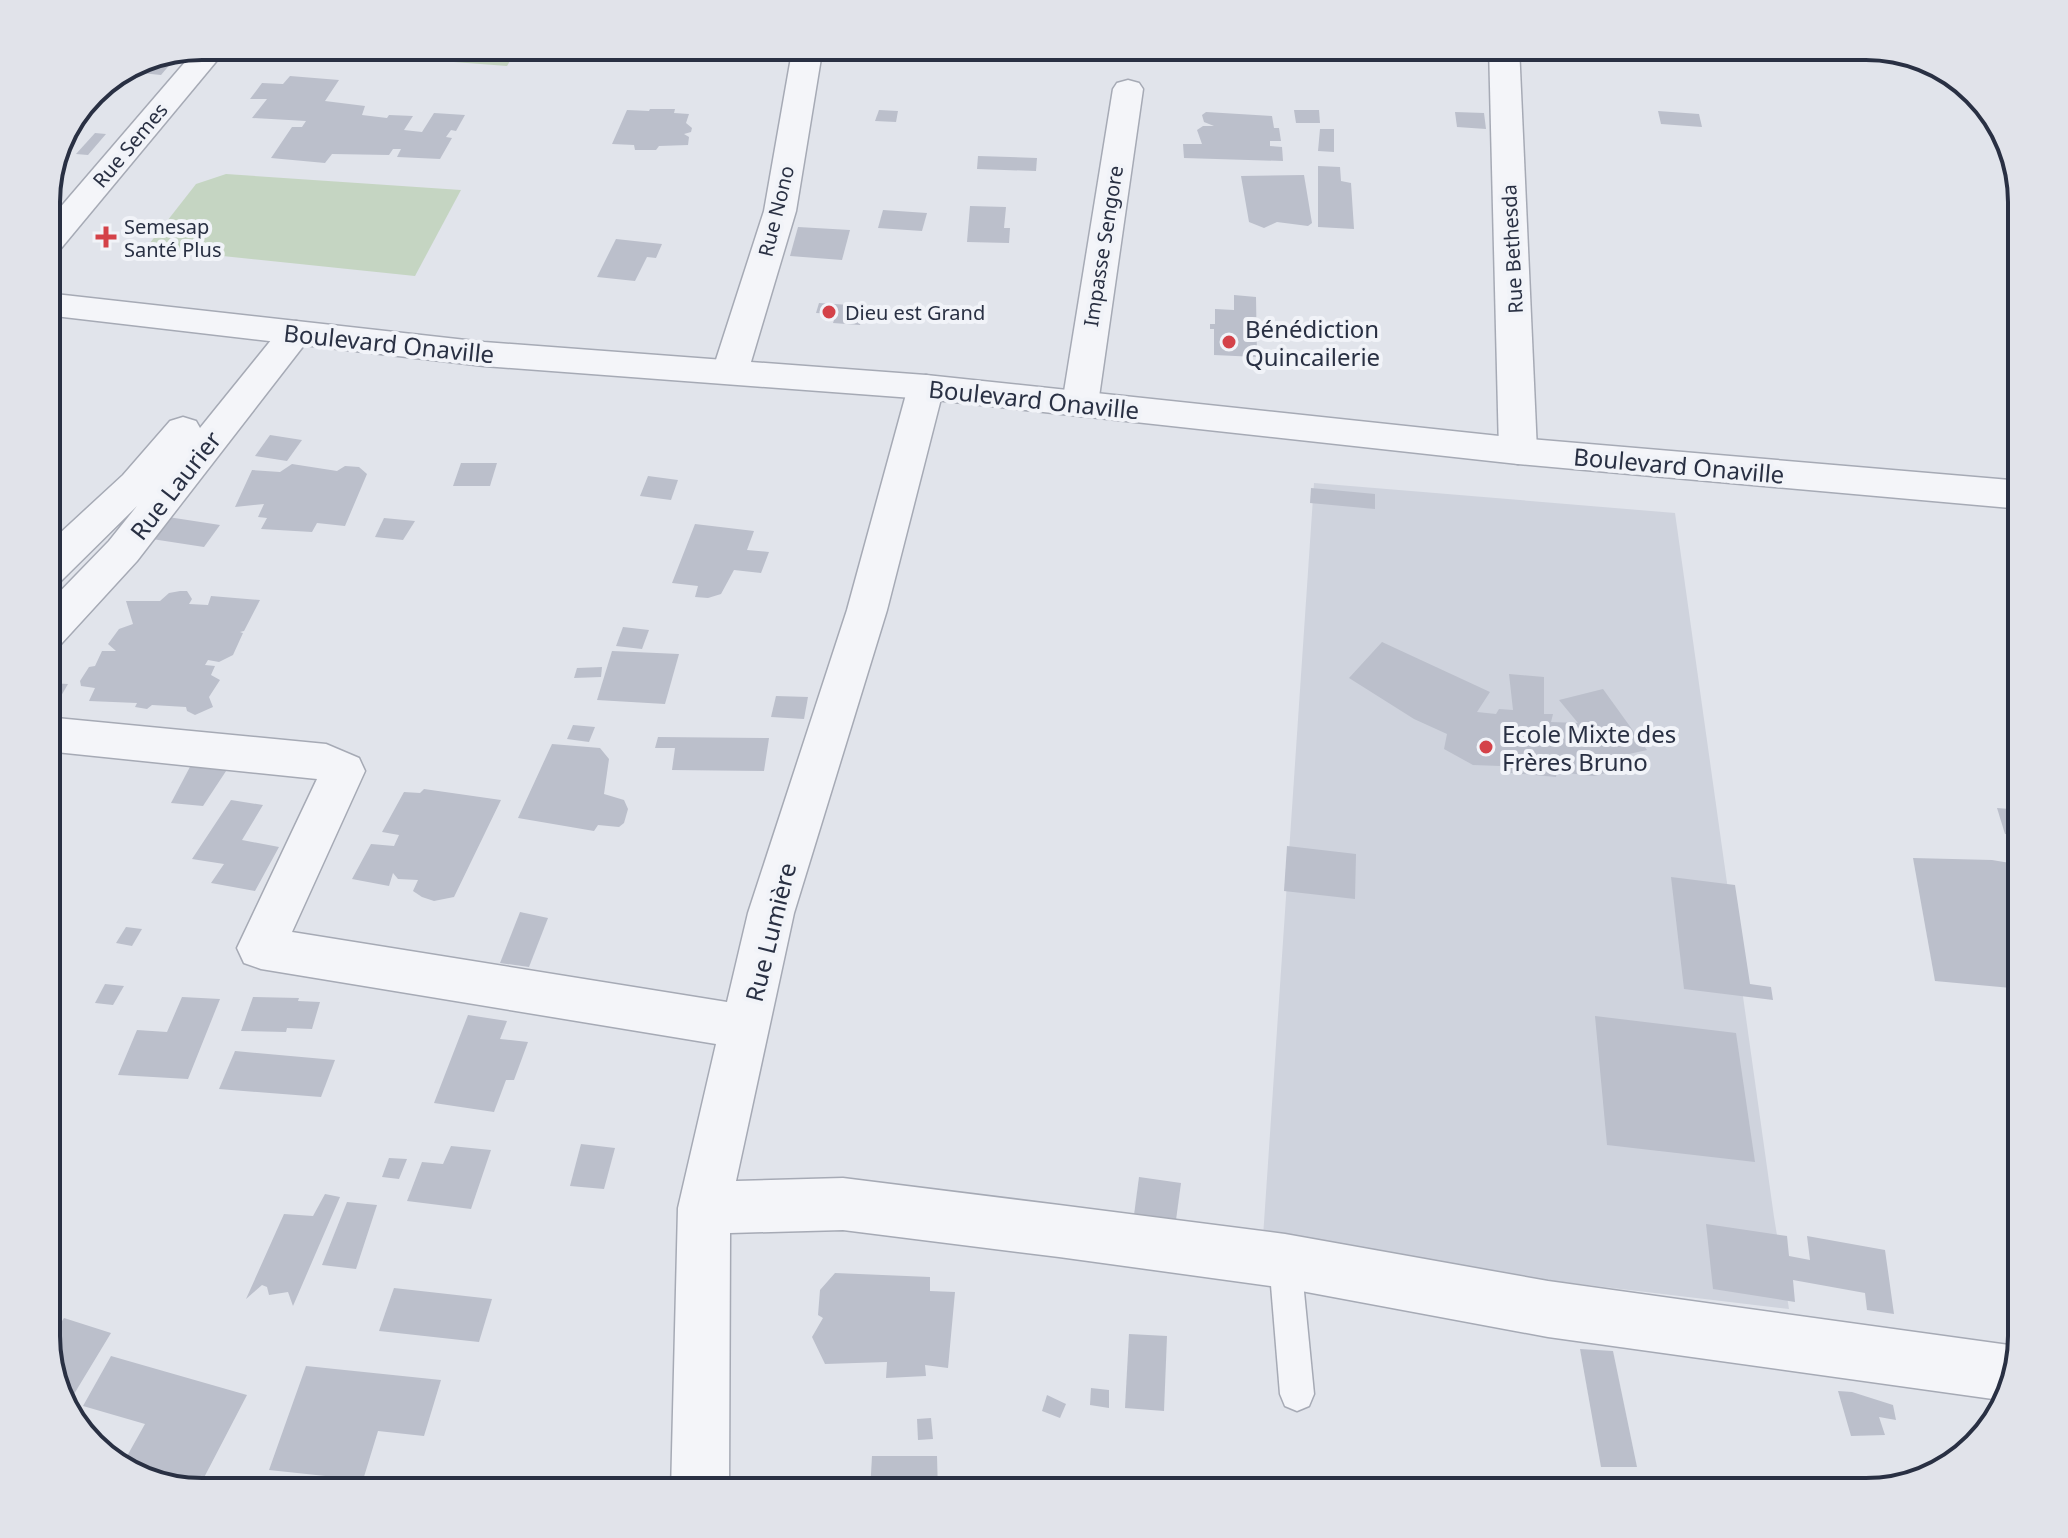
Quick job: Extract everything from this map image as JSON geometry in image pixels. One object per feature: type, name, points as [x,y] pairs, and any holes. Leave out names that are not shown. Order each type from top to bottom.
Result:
[{"type":"street","name":"Rue Semes","points":[[60,228],[202,60]]},
{"type":"street","name":"Rue Nono","points":[[730,372],[780,211],[806,60]]},
{"type":"street","name":"Rue Bethesda","points":[[1504,60],[1518,451]]},
{"type":"street","name":"Impasse Sengore","points":[[1080,404],[1128,89]]},
{"type":"street","name":"Boulevard Onaville","points":[[60,306],[484,354],[926,387],[1518,451],[2008,498]]},
{"type":"street","points":[[60,557],[137,484],[281,330]]},
{"type":"street","name":"Rue Laurier","points":[[60,618],[123,551],[281,330]]},
{"type":"street","name":"Rue Lumière","points":[[700,1478],[704,1208],[771,913],[867,610],[926,387]]},
{"type":"street","points":[[60,735],[326,762],[343,771],[261,948],[746,1027]]},
{"type":"street","points":[[704,1208],[843,1204],[1285,1261],[1548,1309],[2003,1372]]},
{"type":"lane","points":[[1285,1261],[1297,1394]]},
{"type":"shaded area","points":[[1314,483],[1675,513],[1789,1309],[1537,1279],[1263,1237]]},
{"type":"green space","points":[[427,60],[511,60],[507,66]]},
{"type":"green space","points":[[226,174],[461,190],[415,276],[146,248],[196,184]]},
{"type":"building","points":[[170,64],[161,75],[143,73]]},
{"type":"building","points":[[290,76],[339,80],[325,101],[365,106],[362,115],[387,118],[389,115],[413,116],[404,130],[422,132],[434,113],[465,115],[456,131],[451,130],[446,137],[452,138],[440,159],[397,157],[401,149],[393,149],[389,155],[332,154],[325,163],[271,158],[292,127],[302,127],[306,121],[252,118],[267,99],[250,99],[262,83],[283,84]]},
{"type":"building","points":[[675,109],[674,113],[689,114],[686,123],[692,128],[691,132],[684,134],[689,137],[688,145],[635,150],[634,145],[612,144],[627,110]]},
{"type":"building","points":[[879,110],[898,111],[896,122],[875,121]]},
{"type":"building","points":[[1294,110],[1319,110],[1320,123],[1296,123]]},
{"type":"building","points":[[1658,111],[1699,114],[1702,127],[1661,124]]},
{"type":"building","points":[[1206,112],[1272,116],[1274,128],[1279,128],[1281,141],[1270,141],[1270,146],[1282,147],[1283,161],[1184,158],[1183,144],[1202,144],[1197,130],[1203,126],[1214,126],[1204,122],[1202,115]]},
{"type":"building","points":[[1455,112],[1484,113],[1486,129],[1457,127]]},
{"type":"building","points":[[1320,129],[1334,129],[1334,152],[1318,151]]},
{"type":"building","points":[[95,133],[106,134],[88,155],[76,154]]},
{"type":"building","points":[[978,156],[1037,158],[1036,171],[977,169]]},
{"type":"building","points":[[1318,166],[1340,167],[1341,181],[1351,183],[1354,229],[1318,227]]},
{"type":"building","points":[[1304,175],[1312,223],[1308,226],[1277,222],[1264,228],[1249,222],[1241,176]]},
{"type":"building","points":[[970,206],[1006,207],[1004,228],[1010,228],[1009,243],[967,242]]},
{"type":"building","points":[[883,210],[927,213],[922,231],[878,228]]},
{"type":"building","points":[[798,227],[850,230],[842,260],[790,256]]},
{"type":"building","points":[[616,239],[662,244],[656,258],[647,257],[635,281],[597,277]]},
{"type":"building","points":[[1234,295],[1256,297],[1257,357],[1214,355],[1214,329],[1210,329],[1210,324],[1215,324],[1215,309],[1234,310]]},
{"type":"building","points":[[819,303],[865,306],[860,325],[833,323],[836,314],[816,313]]},
{"type":"building","points":[[270,435],[302,440],[287,461],[255,456]]},
{"type":"building","points":[[461,463],[497,463],[490,486],[453,486]]},
{"type":"building","points":[[292,464],[337,471],[345,466],[359,467],[367,474],[345,526],[317,523],[312,532],[261,529],[267,518],[258,517],[264,504],[235,507],[252,470],[280,472]]},
{"type":"building","points":[[648,476],[678,480],[671,500],[640,496]]},
{"type":"building","points":[[1311,488],[1375,494],[1375,509],[1310,503]]},
{"type":"building","points":[[168,517],[220,525],[204,547],[152,539]]},
{"type":"building","points":[[384,518],[415,521],[403,540],[375,537]]},
{"type":"building","points":[[695,524],[754,531],[747,550],[769,552],[761,573],[734,570],[721,594],[708,598],[695,597],[698,586],[672,583]]},
{"type":"building","points":[[187,591],[192,599],[189,604],[208,605],[211,596],[260,600],[244,631],[240,632],[243,633],[233,655],[219,662],[208,660],[205,665],[215,666],[211,675],[220,680],[209,697],[213,707],[195,715],[186,707],[152,705],[147,709],[135,707],[137,703],[89,701],[95,688],[81,686],[80,681],[89,667],[95,666],[102,651],[116,651],[108,644],[119,629],[133,624],[126,601],[160,601],[169,593]]},
{"type":"building","points":[[623,627],[649,630],[642,649],[616,646]]},
{"type":"building","points":[[1382,642],[1490,692],[1477,712],[1496,714],[1499,709],[1513,710],[1509,674],[1544,677],[1544,714],[1553,714],[1551,722],[1578,723],[1559,700],[1603,689],[1647,750],[1611,758],[1614,771],[1594,776],[1557,772],[1556,777],[1501,772],[1500,766],[1473,765],[1444,749],[1447,734],[1414,719],[1349,678]]},
{"type":"building","points":[[612,651],[679,654],[665,704],[597,700]]},
{"type":"building","points":[[602,667],[601,677],[574,678],[577,668]]},
{"type":"building","points":[[60,684],[68,684],[60,698]]},
{"type":"building","points":[[776,696],[808,697],[804,719],[771,717]]},
{"type":"building","points":[[573,725],[595,727],[589,742],[567,739]]},
{"type":"building","points":[[658,737],[769,738],[764,771],[672,770],[675,748],[655,748]]},
{"type":"building","points":[[552,744],[600,748],[609,759],[604,794],[624,800],[628,809],[624,823],[619,827],[598,825],[594,831],[518,818]]},
{"type":"building","points":[[192,763],[230,765],[203,806],[171,803]]},
{"type":"building","points":[[424,789],[501,800],[454,897],[434,901],[422,897],[413,891],[418,880],[398,879],[393,873],[389,886],[352,879],[371,844],[394,846],[399,835],[382,832],[404,792],[420,793]]},
{"type":"building","points":[[231,800],[263,805],[242,840],[279,847],[255,891],[211,883],[224,864],[192,859]]},
{"type":"building","points":[[1997,808],[2008,809],[2008,834],[2005,834]]},
{"type":"building","points":[[1287,846],[1356,854],[1355,899],[1284,891]]},
{"type":"building","points":[[1913,858],[2008,863],[2008,988],[1935,981]]},
{"type":"building","points":[[1671,877],[1735,885],[1750,984],[1771,987],[1773,1000],[1684,989]]},
{"type":"building","points":[[520,912],[548,918],[529,967],[500,963]]},
{"type":"building","points":[[126,927],[142,929],[132,946],[116,943]]},
{"type":"building","points":[[105,984],[124,986],[113,1005],[95,1003]]},
{"type":"building","points":[[182,997],[220,999],[188,1079],[118,1075],[137,1030],[167,1032]]},
{"type":"building","points":[[253,997],[299,998],[298,1001],[320,1002],[312,1029],[241,1031]]},
{"type":"building","points":[[468,1015],[507,1021],[500,1039],[528,1042],[514,1080],[506,1080],[494,1112],[434,1103]]},
{"type":"building","points":[[1595,1016],[1736,1033],[1755,1162],[1607,1145]]},
{"type":"building","points":[[235,1051],[335,1060],[321,1097],[219,1089]]},
{"type":"building","points":[[581,1144],[615,1148],[604,1189],[570,1186]]},
{"type":"building","points":[[451,1146],[491,1150],[471,1209],[407,1201],[422,1162],[443,1164]]},
{"type":"building","points":[[389,1158],[407,1159],[399,1179],[382,1177]]},
{"type":"building","points":[[1139,1177],[1181,1183],[1176,1220],[1134,1215]]},
{"type":"building","points":[[325,1194],[340,1197],[293,1306],[288,1292],[269,1295],[267,1287],[262,1285],[246,1299],[284,1214],[313,1216]]},
{"type":"building","points":[[347,1202],[377,1205],[356,1269],[322,1265]]},
{"type":"building","points":[[1706,1224],[1787,1236],[1789,1256],[1810,1260],[1807,1236],[1885,1250],[1894,1314],[1867,1310],[1865,1293],[1793,1280],[1795,1302],[1713,1289]]},
{"type":"building","points":[[835,1273],[930,1277],[930,1291],[955,1292],[948,1368],[925,1365],[926,1376],[886,1378],[887,1362],[825,1364],[812,1337],[823,1318],[818,1315],[820,1290]]},
{"type":"building","points":[[394,1288],[492,1299],[479,1342],[379,1331]]},
{"type":"building","points":[[64,1318],[111,1333],[73,1395],[63,1364],[60,1324]]},
{"type":"building","points":[[1129,1334],[1167,1336],[1164,1411],[1125,1408]]},
{"type":"building","points":[[1580,1349],[1613,1351],[1637,1467],[1601,1467]]},
{"type":"building","points":[[111,1356],[247,1395],[204,1478],[165,1473],[127,1456],[145,1424],[83,1406]]},
{"type":"building","points":[[306,1366],[441,1380],[424,1436],[378,1431],[364,1478],[269,1470]]},
{"type":"building","points":[[1091,1388],[1109,1390],[1109,1408],[1090,1405]]},
{"type":"building","points":[[1838,1391],[1852,1392],[1893,1405],[1896,1420],[1879,1417],[1885,1435],[1851,1436]]},
{"type":"building","points":[[1047,1395],[1066,1404],[1060,1418],[1042,1411]]},
{"type":"building","points":[[931,1418],[933,1439],[918,1440],[917,1419]]},
{"type":"building","points":[[872,1456],[937,1456],[938,1478],[871,1478]]},
{"type":"place","name":"Semesap Santé Plus","points":[[106,237]]},
{"type":"place","name":"Dieu est Grand","points":[[829,312]]},
{"type":"place","name":"Bénédiction Quincailerie","points":[[1229,342]]},
{"type":"place","name":"Ecole Mixte des Frères Bruno","points":[[1486,747]]}]
